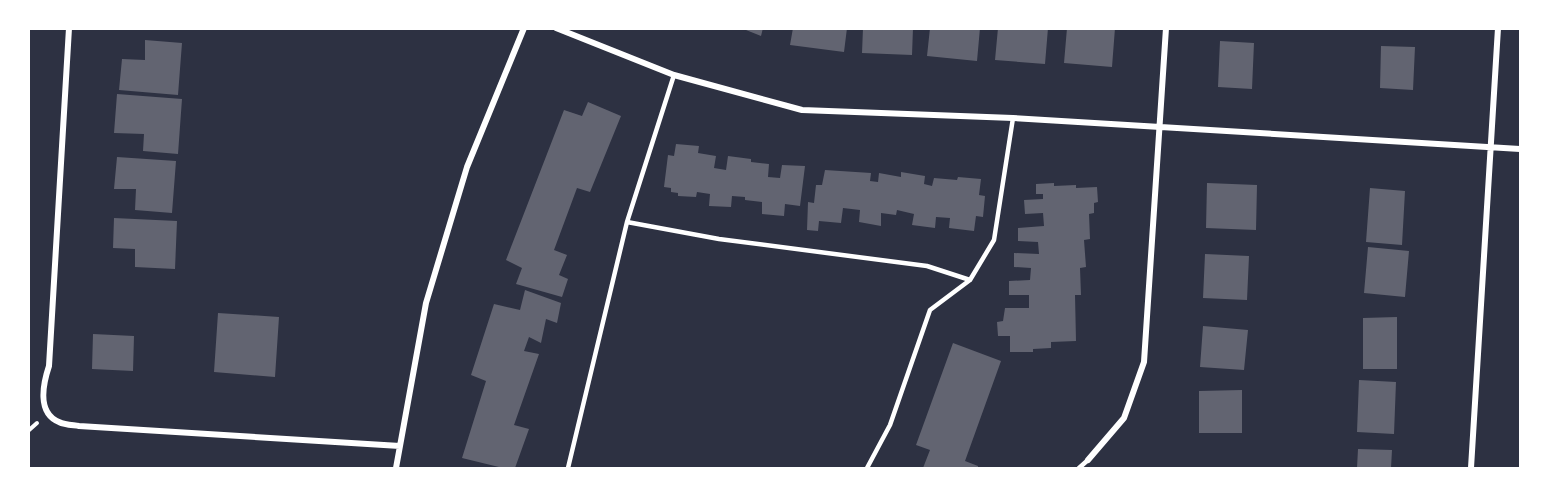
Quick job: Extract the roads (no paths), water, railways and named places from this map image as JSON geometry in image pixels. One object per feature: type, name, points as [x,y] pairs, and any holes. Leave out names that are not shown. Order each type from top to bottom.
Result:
[{"type":"street","points":[[69,28],[49,366],[44,383],[44,400],[49,413],[58,422],[78,426],[400,446]]},
{"type":"street","points":[[396,468],[426,303],[467,167],[524,28]]},
{"type":"street","points":[[556,28],[674,75],[802,110],[1014,118],[1521,149]]},
{"type":"street","points":[[1088,459],[1124,418],[1144,362],[1166,28]]},
{"type":"street","points":[[1470,468],[1498,28]]},
{"type":"lane","points":[[568,468],[627,222],[674,75]]},
{"type":"lane","points":[[867,468],[890,425],[930,310],[970,280],[994,240],[1014,118]]},
{"type":"lane","points":[[627,222],[719,239],[927,266],[970,280]]},
{"type":"lane","points":[[1079,468],[1088,459]]}]
